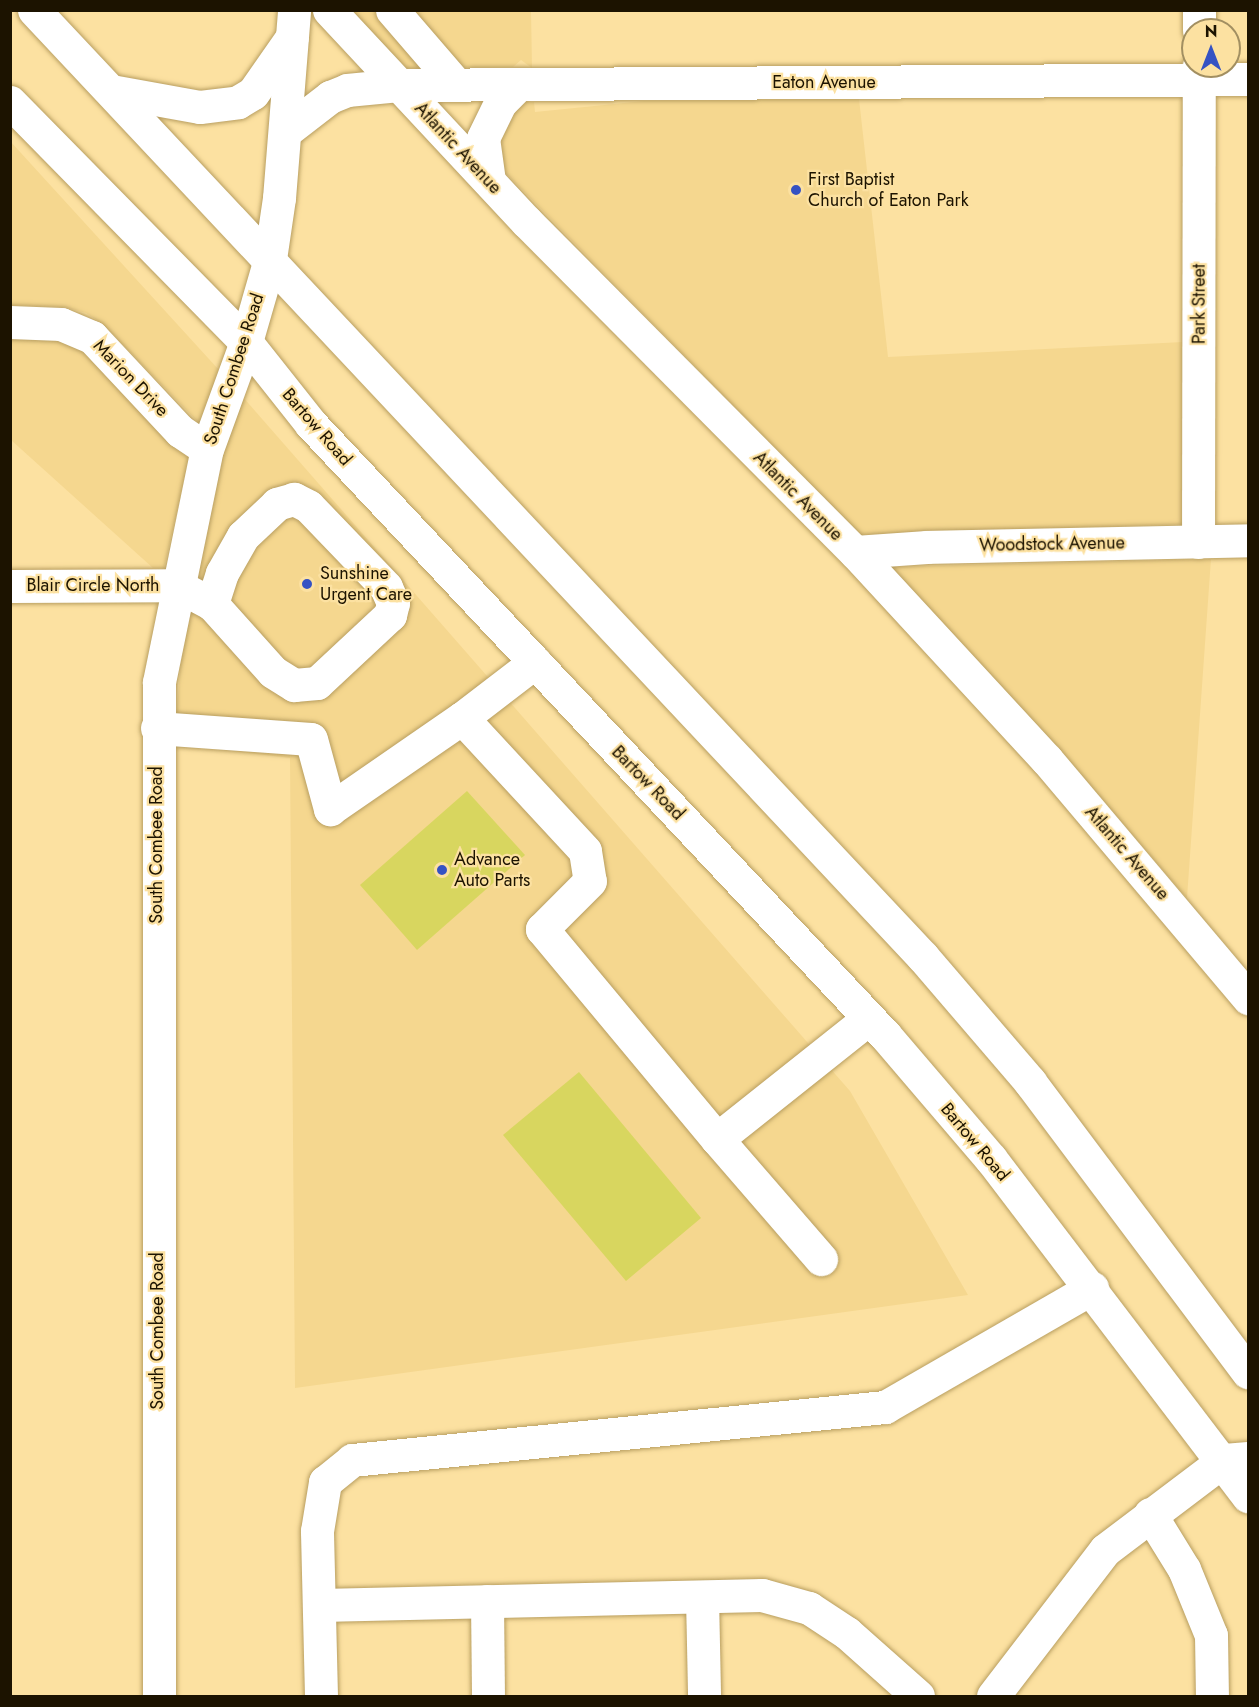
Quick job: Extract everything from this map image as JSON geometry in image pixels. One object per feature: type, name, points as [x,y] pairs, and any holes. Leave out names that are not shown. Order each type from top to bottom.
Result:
[{"type":"street","points":[[34,10],[923,957],[1030,1082],[1248,1372]]},
{"type":"street","name":"Atlantic Avenue","points":[[329,10],[489,181],[855,552],[1047,760],[1248,998]]},
{"type":"street","points":[[392,10],[454,83]]},
{"type":"street","points":[[111,91],[200,107],[238,102],[253,93],[293,23]]},
{"type":"street","name":"South Combee Road","points":[[159,1696],[157,728],[159,682],[176,585],[207,449],[246,342],[270,259],[286,131],[293,23]]},
{"type":"street","name":"Eaton Avenue","points":[[286,131],[330,97],[347,90],[399,85],[1181,72]]},
{"type":"street","name":"Park Street","points":[[1198,542],[1199,78]]},
{"type":"street","points":[[489,181],[483,138],[500,103],[519,84]]},
{"type":"street","name":"Bartow Road","points":[[10,102],[246,342],[311,424],[869,1018],[991,1159],[1092,1288],[1236,1459],[1248,1496]]},
{"type":"street","name":"Marion Drive","points":[[10,322],[62,324],[92,337],[180,431],[207,449]]},
{"type":"street","points":[[176,585],[212,604],[273,672],[294,685],[317,683],[390,615],[393,603],[386,587],[308,506],[294,499],[277,504],[243,536],[222,573],[212,604]]},
{"type":"street","name":"Woodstock Avenue","points":[[855,552],[927,546],[1248,540]]},
{"type":"street","name":"Blair Circle North","points":[[10,586],[176,585]]},
{"type":"street","points":[[157,728],[311,739],[330,809],[462,718],[535,662]]},
{"type":"street","points":[[462,718],[585,851],[590,880],[542,929],[717,1140],[821,1259]]},
{"type":"street","points":[[717,1140],[869,1018]]},
{"type":"street","points":[[321,1696],[317,1531],[325,1482],[352,1460],[885,1407],[1092,1288]]},
{"type":"street","points":[[993,1696],[1105,1550],[1150,1514],[1236,1459]]},
{"type":"street","points":[[1150,1514],[1184,1569],[1211,1635],[1212,1696]]},
{"type":"street","points":[[320,1605],[762,1595],[809,1608],[847,1633],[882,1682],[918,1696]]},
{"type":"street","points":[[702,1597],[704,1696]]},
{"type":"street","points":[[487,1601],[488,1696]]},
{"type":"shaded area","points":[[351,11],[531,11],[532,68],[521,60],[513,67],[405,68]]},
{"type":"shaded area","points":[[859,99],[888,357],[1183,342],[1183,524],[860,535],[503,170],[499,141],[512,114],[525,102],[534,102],[535,112],[644,101]]},
{"type":"shaded area","points":[[10,141],[219,370],[200,424],[103,324],[86,313],[65,307],[11,305]]},
{"type":"shaded area","points":[[11,339],[59,341],[84,352],[169,443],[189,458],[164,568],[153,568],[11,440]]},
{"type":"shaded area","points":[[242,396],[850,1091],[968,1295],[295,1388],[290,758],[174,744],[184,625],[222,456]]},
{"type":"shaded area","points":[[1211,559],[1187,898],[1057,747],[891,567]]},
{"type":"building","name":"Advance Auto Parts","points":[[467,791],[525,855],[417,950],[360,885]]},
{"type":"building","points":[[579,1072],[701,1218],[626,1281],[503,1135]]},
{"type":"place","name":"First Baptist Church of Eaton Park","points":[[796,190]]},
{"type":"place","name":"Sunshine Urgent Care","points":[[307,584]]},
{"type":"place","name":"Advance Auto Parts","points":[[442,870]]}]
